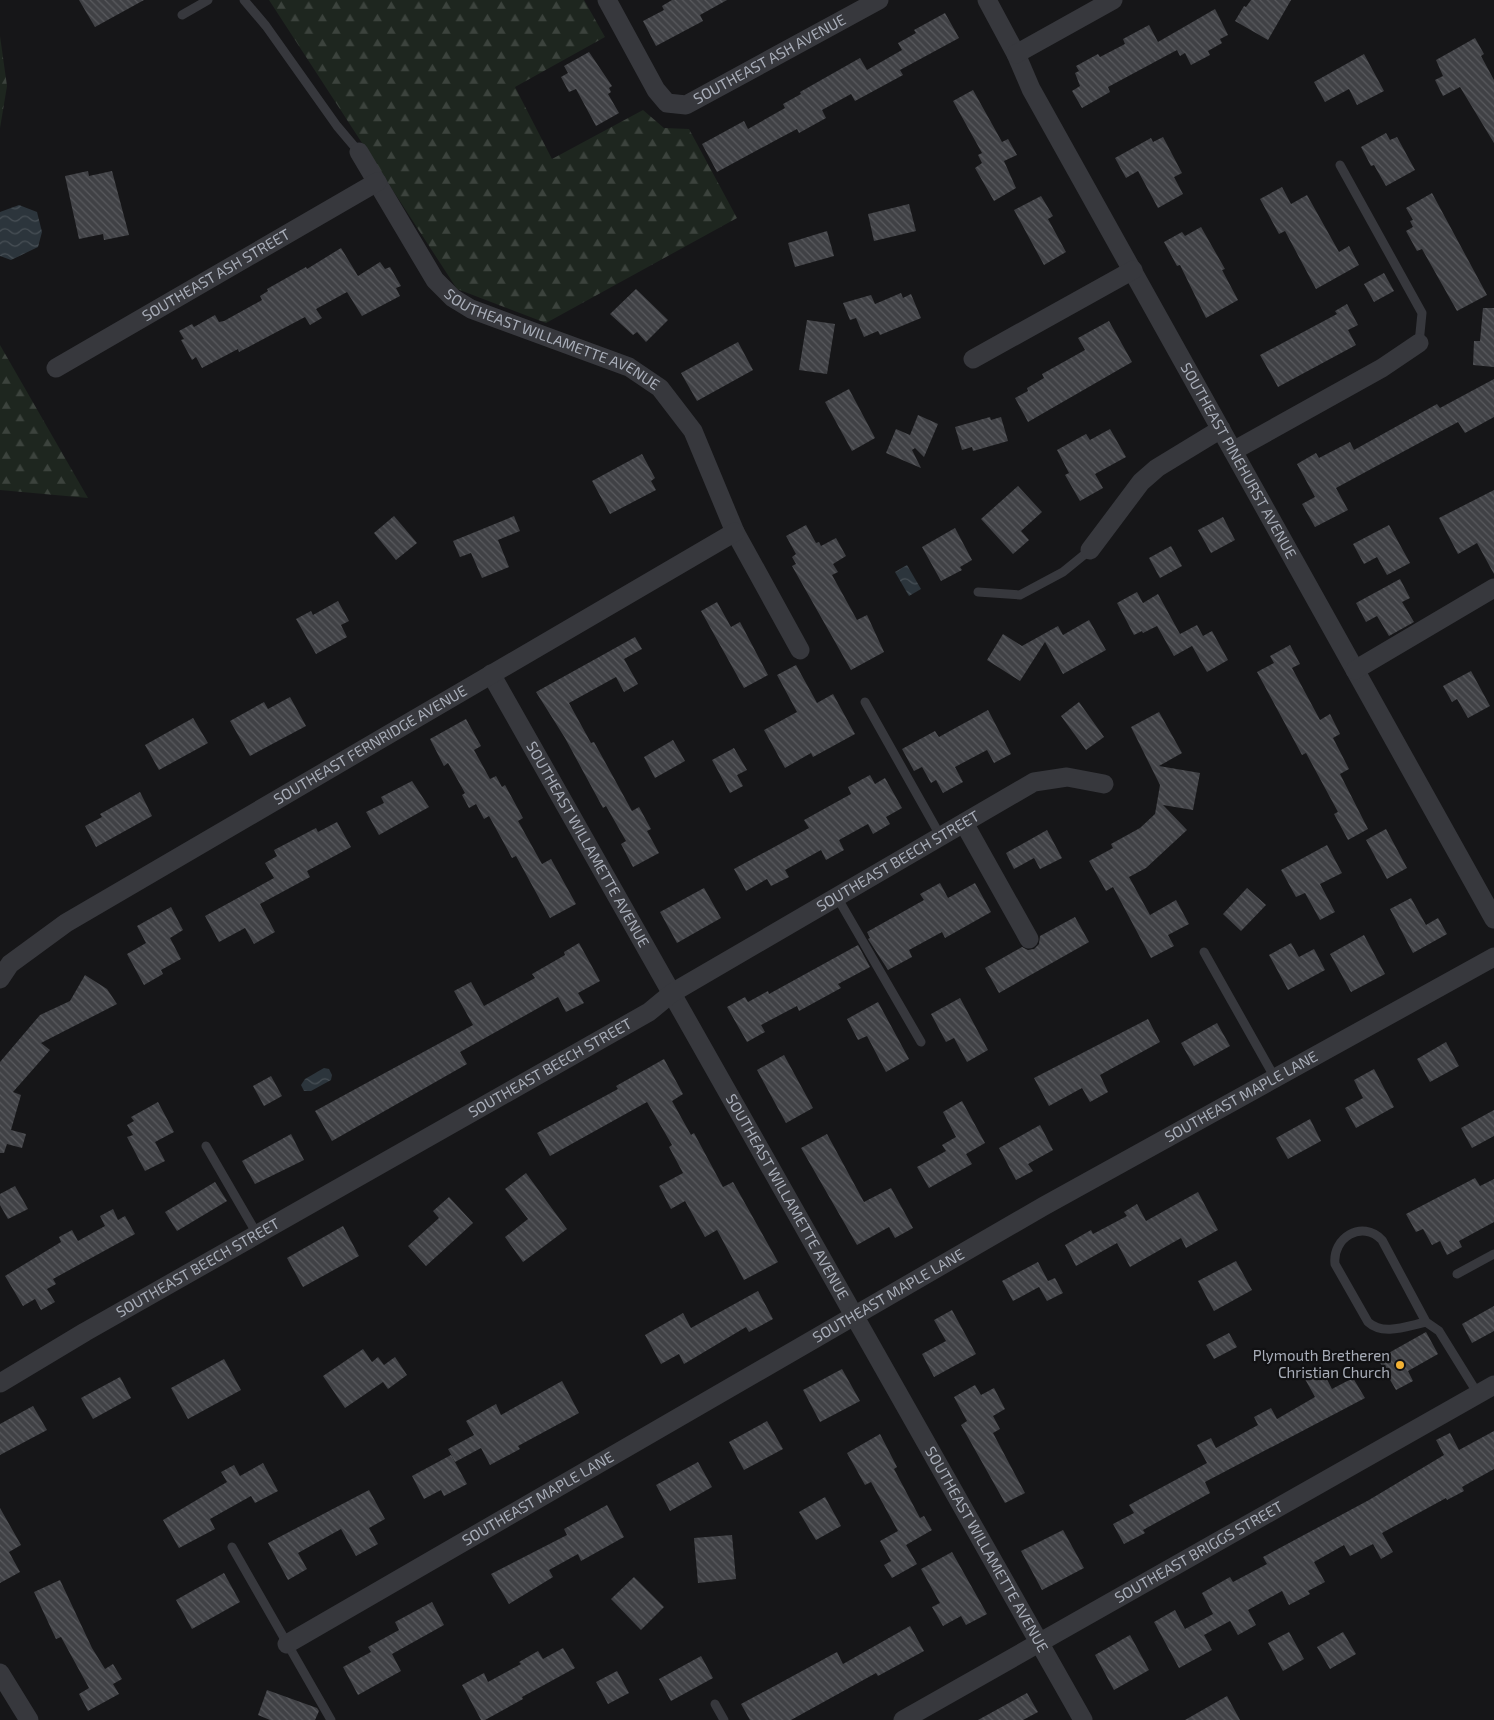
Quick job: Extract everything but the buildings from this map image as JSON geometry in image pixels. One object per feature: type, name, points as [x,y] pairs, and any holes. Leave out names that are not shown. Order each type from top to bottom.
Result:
[{"type":"street","name":"SOUTHEAST ASH AVENUE","points":[[607,0],[656,90],[667,102],[686,105],[879,0]]},
{"type":"street","name":"SOUTHEAST PINEHURST AVENUE","points":[[987,0],[1016,54],[1031,88],[1494,919]]},
{"type":"street","points":[[1016,54],[1113,0]]},
{"type":"street","name":"SOUTHEAST WILLAMETTE AVENUE","points":[[360,152],[435,280],[454,298],[471,309],[629,368],[660,388],[693,431],[735,532],[800,650]]},
{"type":"street","name":"SOUTHEAST ASH STREET","points":[[56,368],[377,182]]},
{"type":"street","points":[[973,359],[1133,270]]},
{"type":"street","points":[[1233,451],[1382,368],[1419,342]]},
{"type":"street","points":[[1090,550],[1141,482],[1157,468],[1221,429]]},
{"type":"street","name":"SOUTHEAST FERNRIDGE AVENUE","points":[[5,972],[66,923],[735,532]]},
{"type":"street","points":[[1355,670],[1494,588]]},
{"type":"street","name":"SOUTHEAST WILLAMETTE AVENUE","points":[[491,674],[1084,1720]]},
{"type":"street","name":"SOUTHEAST BEECH STREET","points":[[0,1384],[258,1234],[649,1012],[672,993],[1034,782],[1067,777],[1104,784]]},
{"type":"street","points":[[964,823],[1029,939]]},
{"type":"street","name":"SOUTHEAST MAPLE LANE","points":[[287,1644],[1044,1206],[1494,957]]},
{"type":"street","name":"SOUTHEAST BRIGGS STREET","points":[[903,1720],[1486,1390]]},
{"type":"street","points":[[0,1673],[29,1720]]},
{"type":"lane","points":[[182,15],[208,0]]},
{"type":"lane","points":[[244,0],[272,34],[337,126],[360,152]]},
{"type":"lane","points":[[1340,165],[1422,313],[1419,342]]},
{"type":"lane","points":[[978,592],[1020,595],[1063,572],[1090,550]]},
{"type":"lane","points":[[865,702],[940,837]]},
{"type":"lane","points":[[837,897],[920,1042]]},
{"type":"lane","points":[[1204,952],[1275,1078]]},
{"type":"lane","points":[[206,1146],[258,1234]]},
{"type":"lane","points":[[1426,1322],[1385,1330],[1375,1329],[1368,1322],[1335,1264],[1334,1253],[1340,1242],[1352,1233],[1366,1229],[1374,1232],[1382,1240],[1426,1322],[1439,1331],[1486,1390]]},
{"type":"lane","points":[[1457,1274],[1494,1254]]},
{"type":"lane","points":[[232,1547],[332,1720]]},
{"type":"lane","points":[[714,1704],[724,1720]]},
{"type":"green space","points":[[269,0],[584,0],[605,37],[515,87],[552,159],[643,110],[664,128],[689,129],[737,218],[546,323],[457,289]]},
{"type":"green space","points":[[0,36],[7,86],[0,128]]},
{"type":"green space","points":[[0,345],[88,498],[0,490]]},
{"type":"water","points":[[19,205],[37,212],[42,232],[38,247],[11,260],[0,256],[0,212]]},
{"type":"water","points":[[907,565],[921,589],[909,596],[895,572]]},
{"type":"water","points":[[324,1068],[329,1069],[332,1075],[331,1080],[311,1091],[304,1091],[301,1085],[305,1079]]},
{"type":"place","name":"Plymouth Bretheren Christian Church","points":[[1400,1365]]}]
